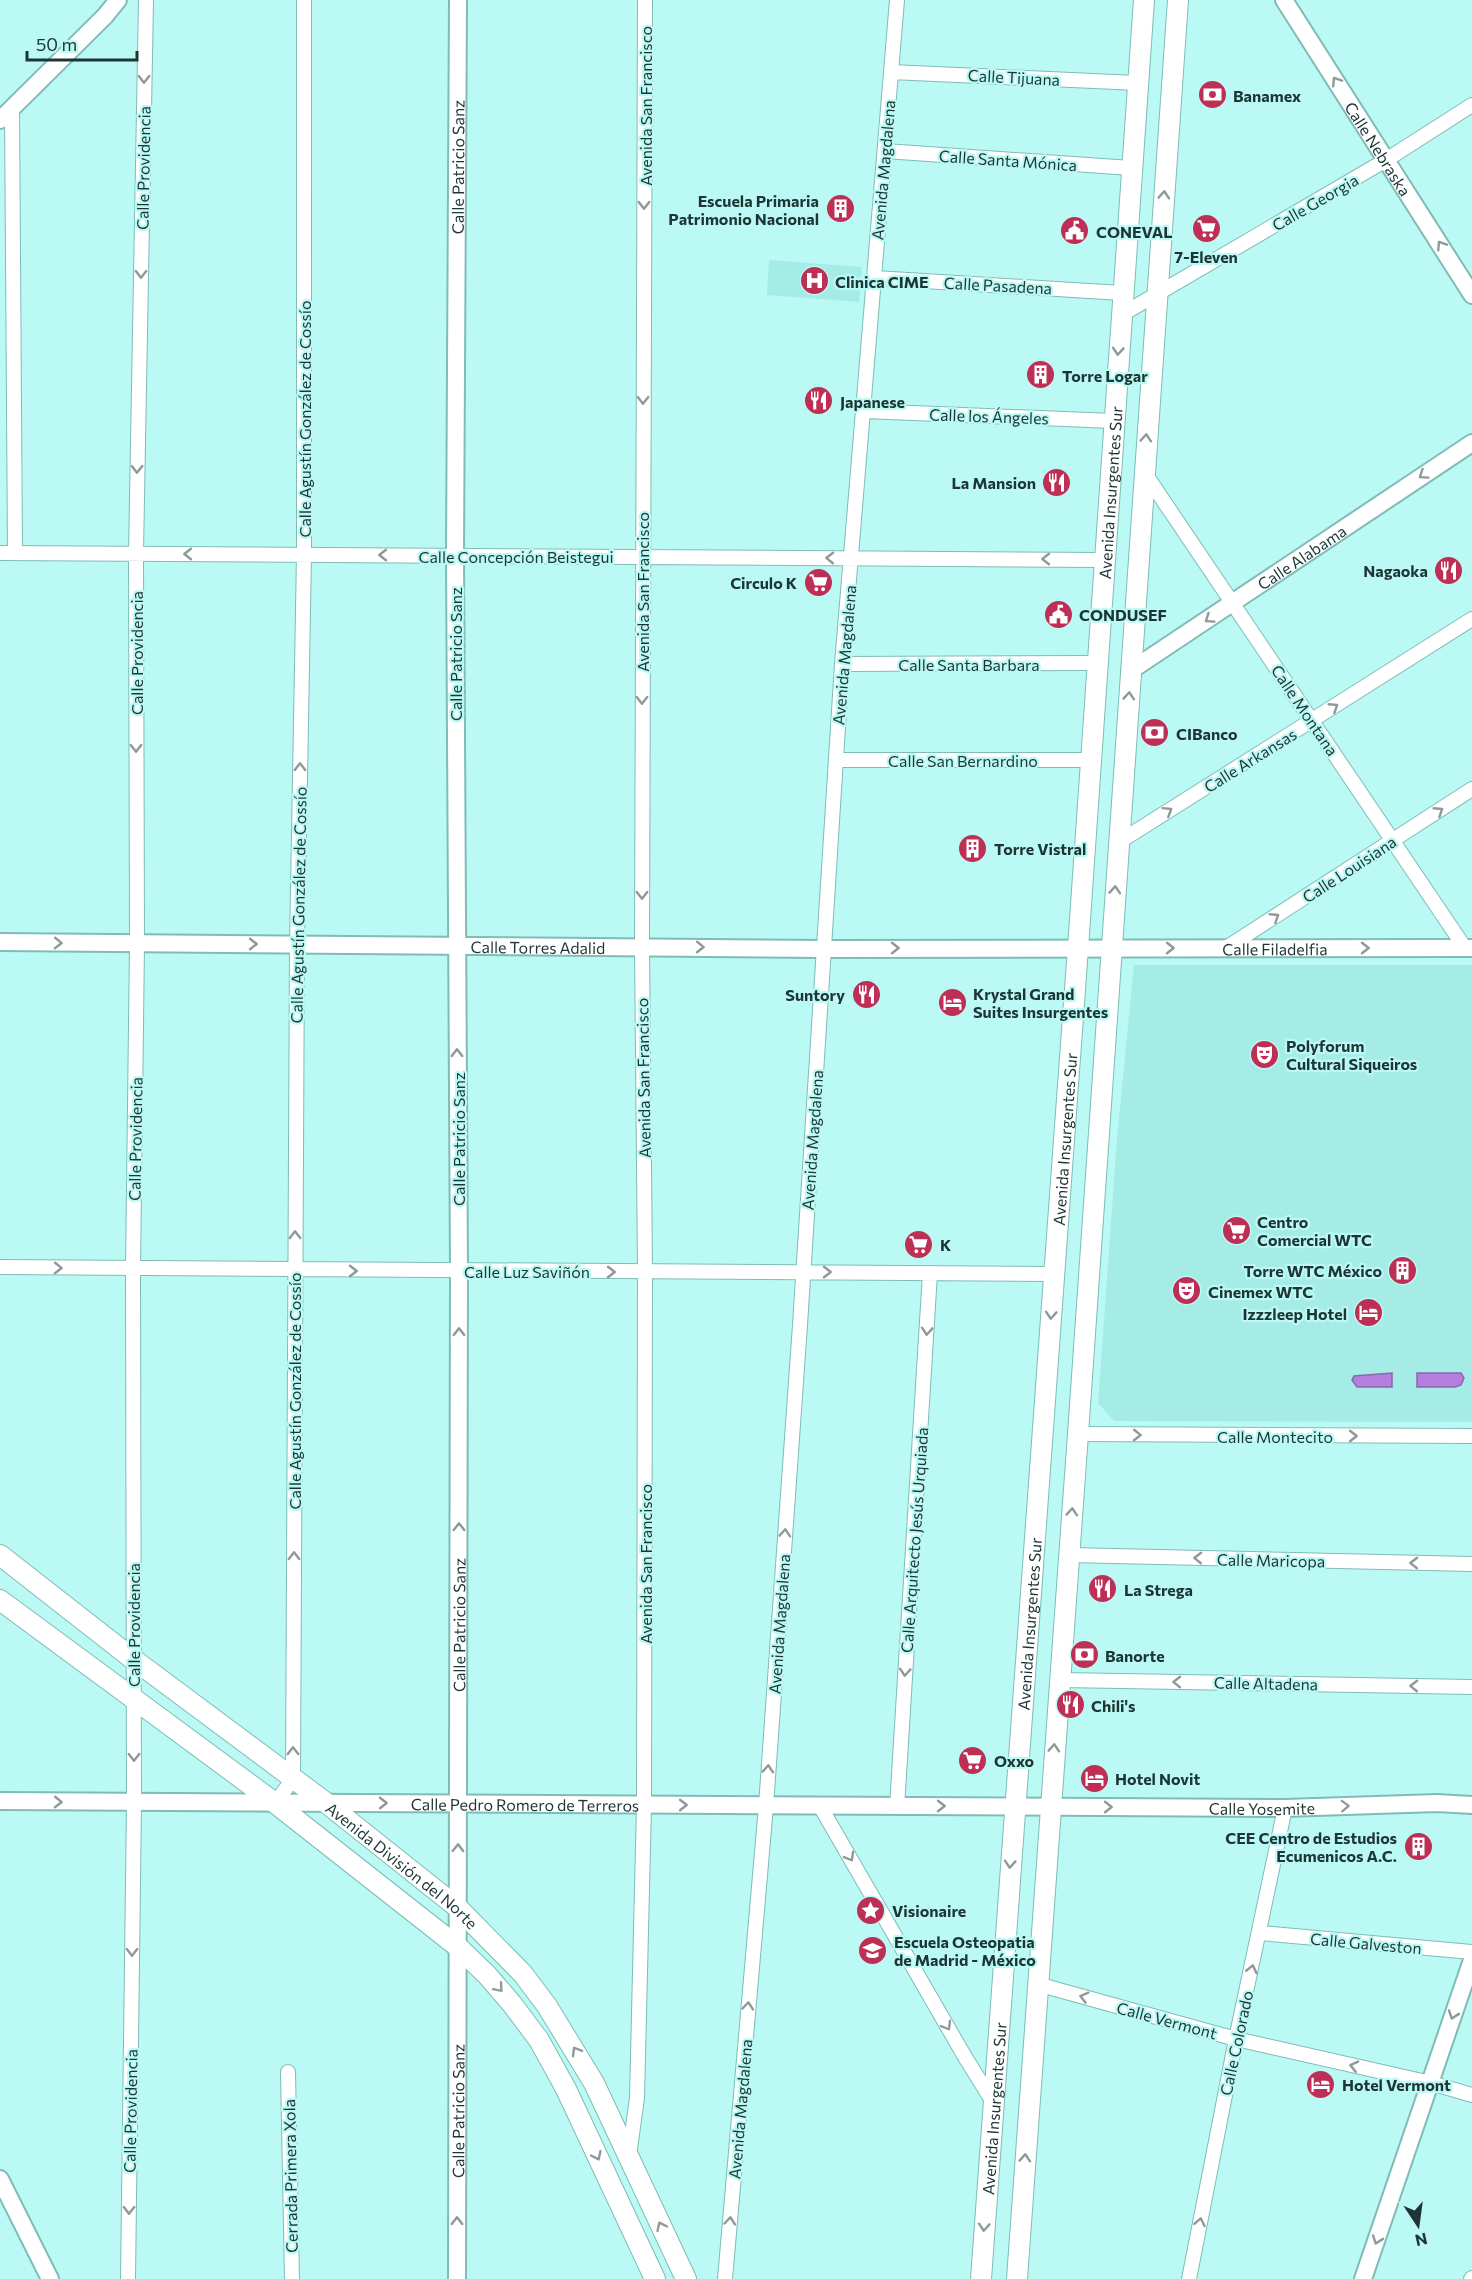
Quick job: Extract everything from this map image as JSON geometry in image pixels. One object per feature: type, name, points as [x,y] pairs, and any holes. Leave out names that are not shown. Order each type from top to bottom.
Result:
[{"type":"main road","name":"Avenida Insurgentes Sur","points":[[981,2279],[1144,0]]},
{"type":"main road","name":"Avenida Insurgentes Sur","points":[[1017,2279],[1178,0]]},
{"type":"main road","name":"Avenida División del Norte","points":[[0,1555],[133,1659],[325,1802],[457,1907],[523,1974],[547,2006],[594,2083],[686,2279]]},
{"type":"main road","name":"Avenida División del Norte","points":[[0,1600],[274,1803],[458,1947],[487,1975],[539,2040],[566,2089],[655,2279]]},
{"type":"street","points":[[15,553],[6,114],[118,0]]},
{"type":"street","name":"Calle Providencia","points":[[128,2279],[134,1803],[133,1269],[137,944],[136,553],[146,0]]},
{"type":"street","name":"Calle Agustín González de Cossío","points":[[293,1779],[297,945],[304,554],[304,0]]},
{"type":"street","name":"Calle Patricio Sanz","points":[[457,2279],[459,1271],[455,555],[458,0]]},
{"type":"street","name":"Avenida San Francisco","points":[[629,2156],[637,2098],[644,1804],[645,1272],[642,556],[645,0]]},
{"type":"street","name":"Avenida Magdalena","points":[[725,2279],[766,1806],[842,664],[897,0]]},
{"type":"street","name":"Calle Nebraska","points":[[1284,0],[1472,295]]},
{"type":"street","name":"Calle Tijuana","points":[[891,72],[1138,83]]},
{"type":"street","name":"Calle Georgia","points":[[1156,295],[1386,160],[1472,105]]},
{"type":"street","name":"Calle Santa Mónica","points":[[885,151],[1131,168]]},
{"type":"street","name":"Calle Pasadena","points":[[875,278],[1122,293]]},
{"type":"street","points":[[1121,315],[1156,295]]},
{"type":"street","name":"Calle los Ángeles","points":[[864,411],[1113,421]]},
{"type":"street","name":"Calle Alabama","points":[[1130,671],[1472,442]]},
{"type":"street","name":"Calle Montana","points":[[1144,472],[1234,602],[1393,841],[1469,948]]},
{"type":"street","name":"Calle Concepción Beistegui","points":[[0,553],[1104,560]]},
{"type":"street","name":"Calle Arkansas","points":[[1119,842],[1472,619]]},
{"type":"street","name":"Calle Santa Barbara","points":[[842,664],[1097,663]]},
{"type":"street","name":"Calle San Bernardino","points":[[836,760],[1090,760]]},
{"type":"street","name":"Calle Louisiana","points":[[1226,948],[1472,789]]},
{"type":"street","name":"Calle Torres Adalid","points":[[0,942],[824,949],[1078,948]]},
{"type":"street","name":"Calle Filadelfia","points":[[1078,948],[1469,948]]},
{"type":"street","name":"Calle Luz Saviñón","points":[[0,1267],[1054,1274]]},
{"type":"street","name":"Calle Arquitecto Jesús Urquiada","points":[[897,1806],[930,1273]]},
{"type":"street","name":"Calle Montecito","points":[[1078,1434],[1472,1436]]},
{"type":"street","name":"Calle Maricopa","points":[[1069,1555],[1472,1564]]},
{"type":"street","name":"Calle Altadena","points":[[1060,1680],[1472,1687]]},
{"type":"street","points":[[274,1803],[293,1779]]},
{"type":"street","name":"Calle Pedro Romero de Terreros","points":[[0,1801],[1050,1807]]},
{"type":"street","name":"Calle Yosemite","points":[[1050,1807],[1285,1808],[1437,1803],[1472,1805]]},
{"type":"street","points":[[820,1806],[993,2102]]},
{"type":"street","name":"Calle Colorado","points":[[1189,2279],[1236,2039],[1285,1808]]},
{"type":"street","name":"Calle Galveston","points":[[1260,1933],[1472,1952]]},
{"type":"street","points":[[1363,2279],[1472,1960]]},
{"type":"street","name":"Calle Vermont","points":[[1037,1984],[1236,2039],[1431,2083],[1472,2095]]},
{"type":"street","name":"Cerrada Primera Xola","points":[[288,2072],[292,2279]]},
{"type":"street","points":[[0,2179],[50,2279]]},
{"type":"street","points":[[645,2259],[645,2279]]},
{"type":"shaded area","name":"Clinica CIME","points":[[769,260],[862,267],[859,302],[767,295]]},
{"type":"shaded area","points":[[1134,965],[1472,965],[1472,1422],[1114,1421],[1098,1403],[1117,1138]]},
{"type":"shaded area","points":[[1392,1373],[1392,1387],[1357,1387],[1352,1380],[1354,1376]]},
{"type":"shaded area","points":[[1417,1373],[1461,1373],[1464,1378],[1461,1385],[1455,1387],[1417,1387]]},
{"type":"place","name":"Banamex","points":[[1212,95]]},
{"type":"place","name":"Escuela Primaria Patrimonio Nacional","points":[[840,209]]},
{"type":"place","name":"7-Eleven","points":[[1206,228]]},
{"type":"place","name":"CONEVAL","points":[[1075,231]]},
{"type":"place","name":"Clinica CIME","points":[[814,281]]},
{"type":"place","name":"Torre Logar","points":[[1041,375]]},
{"type":"place","name":"Japanese","points":[[819,401]]},
{"type":"place","name":"La Mansion","points":[[1057,482]]},
{"type":"place","name":"Nagaoka","points":[[1449,570]]},
{"type":"place","name":"Circulo K","points":[[818,582]]},
{"type":"place","name":"CONDUSEF","points":[[1058,614]]},
{"type":"place","name":"CIBanco","points":[[1155,733]]},
{"type":"place","name":"Torre Vistral","points":[[973,848]]},
{"type":"place","name":"Suntory","points":[[866,994]]},
{"type":"place","name":"Krystal Grand Suites Insurgentes","points":[[952,1002]]},
{"type":"place","name":"Polyforum Cultural Siqueiros","points":[[1265,1054]]},
{"type":"place","name":"Centro Comercial WTC","points":[[1236,1230]]},
{"type":"place","name":"K","points":[[919,1244]]},
{"type":"place","name":"Torre WTC México","points":[[1403,1270]]},
{"type":"place","name":"Cinemex WTC","points":[[1187,1291]]},
{"type":"place","name":"Izzzleep Hotel","points":[[1368,1313]]},
{"type":"place","name":"La Strega","points":[[1103,1589]]},
{"type":"place","name":"Banorte","points":[[1084,1655]]},
{"type":"place","name":"Chili's","points":[[1070,1705]]},
{"type":"place","name":"Oxxo","points":[[973,1760]]},
{"type":"place","name":"Hotel Novit","points":[[1094,1778]]},
{"type":"place","name":"CEE Centro de Estudios Ecumenicos A.C.","points":[[1418,1846]]},
{"type":"place","name":"Visionaire","points":[[871,1910]]},
{"type":"place","name":"Escuela Osteopatia de Madrid - México","points":[[873,1950]]},
{"type":"place","name":"Hotel Vermont","points":[[1321,2084]]}]
